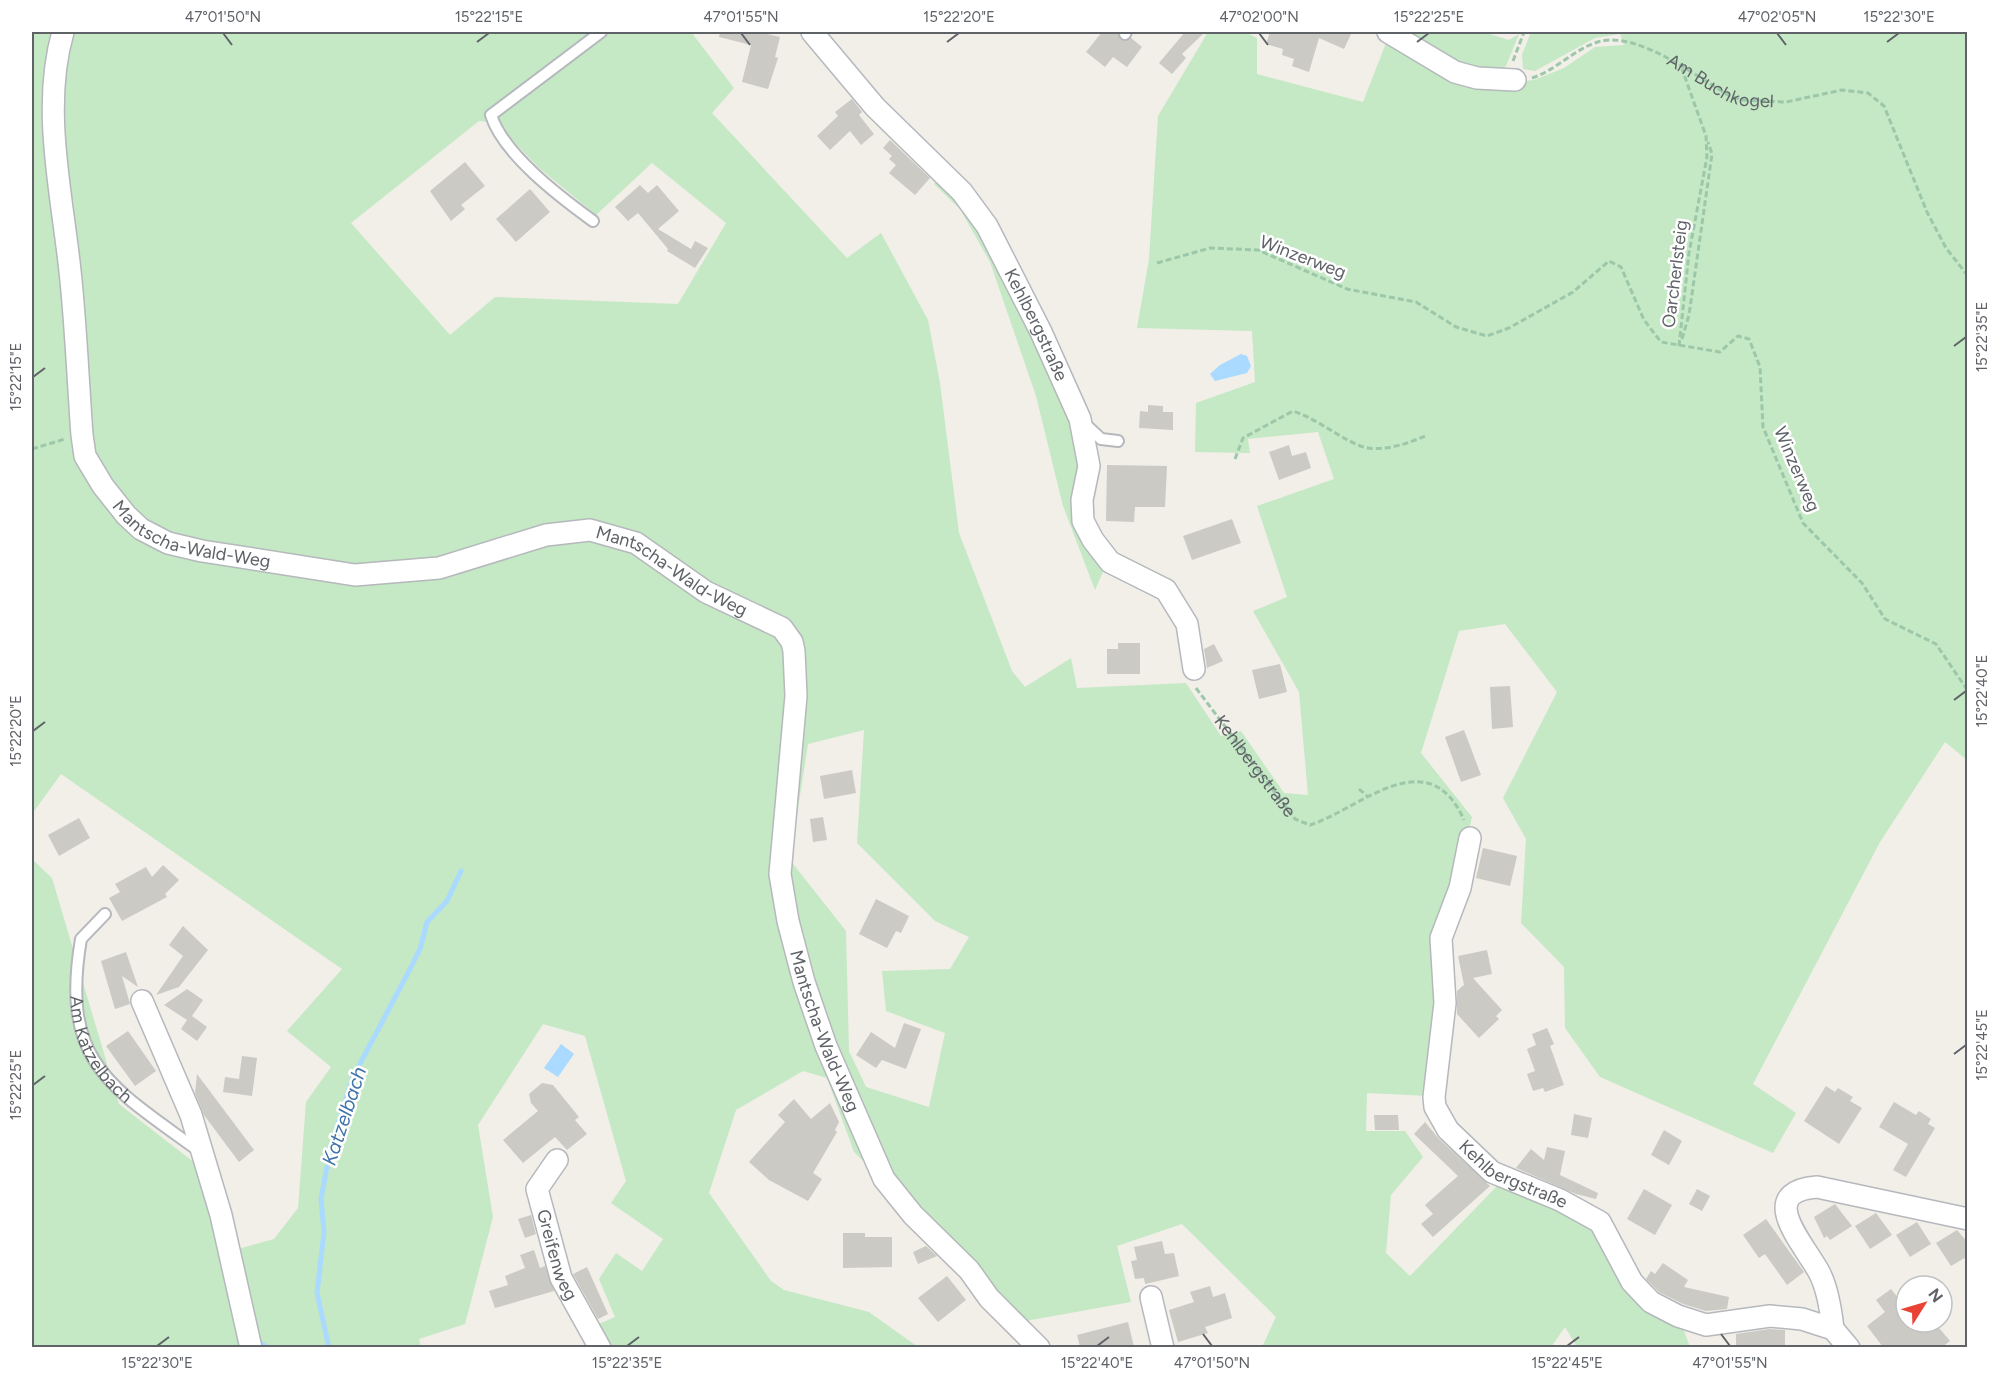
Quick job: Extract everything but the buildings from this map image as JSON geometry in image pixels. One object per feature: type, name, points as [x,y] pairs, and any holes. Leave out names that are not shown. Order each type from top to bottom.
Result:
[{"type":"street","name":"Mantscha-Wald-Weg","points":[[63,32],[57,57],[53,118],[73,294],[82,435],[85,456],[103,486],[126,515],[141,529],[168,543],[355,575],[439,568],[546,535],[590,530],[636,543],[706,592],[782,628],[792,642],[794,651],[796,696],[780,874],[788,921],[804,982],[826,1046],[884,1179],[913,1215],[969,1270],[989,1298],[1039,1347]]},
{"type":"street","name":"Kehlbergstraße","points":[[812,32],[875,107],[962,192],[987,226],[1041,332],[1080,419],[1089,466],[1082,500],[1083,521],[1093,540],[1110,562],[1166,590],[1187,624],[1194,669]]},
{"type":"street","points":[[1388,32],[1455,72],[1478,78],[1511,79]]},
{"type":"street","name":"Kehlbergstraße","points":[[1470,838],[1460,888],[1441,938],[1445,1002],[1434,1097],[1435,1107],[1448,1130],[1499,1177],[1560,1200],[1600,1222],[1632,1282],[1646,1299],[1665,1310],[1706,1325],[1770,1316],[1802,1318],[1833,1329]]},
{"type":"street","points":[[142,1001],[191,1115],[220,1215],[251,1347]]},
{"type":"street","name":"Greifenweg","points":[[557,1160],[537,1189],[561,1278],[600,1347]]},
{"type":"street","points":[[1848,1347],[1833,1329],[1821,1276],[1788,1218],[1786,1205],[1792,1194],[1803,1188],[1817,1187],[1968,1219]]},
{"type":"street","points":[[1151,1297],[1163,1347]]},
{"type":"lane","points":[[592,221],[536,174],[495,130],[491,115],[601,32]]},
{"type":"lane","points":[[1080,419],[1101,439],[1118,441]]},
{"type":"lane","name":"Am Katzelbach","points":[[105,914],[81,939],[76,1014],[81,1034],[104,1077],[122,1095],[202,1153]]},
{"type":"path","points":[[1511,79],[1524,32]]},
{"type":"path","name":"Am Buchkogel","points":[[1511,79],[1543,74],[1601,41],[1624,40],[1642,46],[1728,95],[1742,100],[1786,102],[1842,90],[1868,93],[1884,106],[1927,212],[1946,248],[1968,276]]},
{"type":"path","name":"Oarcherlsteig","points":[[1679,346],[1689,315],[1712,154],[1682,68]]},
{"type":"path","name":"Oarcherlsteig","points":[[1679,346],[1689,254],[1707,157],[1706,136]]},
{"type":"path","name":"Winzerweg","points":[[1157,263],[1210,248],[1258,250],[1347,289],[1416,302],[1456,327],[1487,336],[1509,328],[1574,292],[1609,261],[1621,267],[1650,331],[1661,342],[1720,352],[1738,336],[1749,339],[1760,368],[1763,427],[1803,523],[1862,583],[1885,619],[1936,645],[1968,691]]},
{"type":"path","points":[[1235,459],[1243,438],[1293,411],[1315,419],[1360,446],[1401,447],[1425,436]]},
{"type":"path","points":[[32,449],[82,435]]},
{"type":"path","name":"Kehlbergstraße","points":[[1194,669],[1196,686],[1295,819],[1310,825],[1327,820],[1398,782],[1431,784],[1445,790],[1458,807],[1470,838]]},
{"type":"path","points":[[1359,789],[1368,797]]},
{"type":"green space","points":[[32,32],[691,32],[734,88],[712,113],[847,258],[881,233],[928,320],[940,383],[959,533],[1012,671],[1025,687],[1071,658],[1077,688],[1186,683],[1221,736],[1241,731],[1284,793],[1308,795],[1299,692],[1253,611],[1287,597],[1257,506],[1334,479],[1318,432],[1248,439],[1250,453],[1195,452],[1196,403],[1255,382],[1252,331],[1137,328],[1149,259],[1158,116],[1208,32],[1245,32],[1257,38],[1257,74],[1363,102],[1388,38],[1487,85],[1534,80],[1564,68],[1595,47],[1624,45],[1620,34],[1595,38],[1535,71],[1523,69],[1522,55],[1531,32],[1967,32],[1967,760],[1945,742],[1880,842],[1753,1084],[1796,1113],[1773,1153],[1600,1077],[1565,1028],[1564,967],[1521,923],[1526,839],[1503,798],[1557,692],[1505,624],[1459,631],[1421,753],[1472,817],[1455,890],[1429,1096],[1367,1093],[1366,1131],[1405,1131],[1423,1157],[1391,1195],[1386,1253],[1410,1276],[1499,1184],[1561,1204],[1594,1228],[1682,1326],[1690,1347],[1577,1347],[1565,1327],[1551,1347],[1262,1347],[1276,1317],[1182,1224],[1117,1246],[1131,1302],[1020,1322],[982,1278],[854,1152],[827,1078],[803,1071],[736,1110],[709,1193],[771,1281],[784,1290],[869,1312],[918,1347],[606,1347],[592,1327],[615,1317],[599,1279],[616,1253],[642,1271],[663,1239],[611,1203],[626,1181],[585,1036],[543,1024],[478,1125],[493,1217],[465,1324],[419,1339],[421,1347],[32,1347],[32,859],[52,878],[119,1104],[218,1181],[238,1249],[274,1239],[298,1208],[306,1102],[331,1067],[287,1031],[342,969],[61,774],[32,814]],"holes":[[[479,121],[496,123],[538,167],[596,215],[652,163],[726,223],[678,304],[495,297],[450,335],[351,223]],[[864,730],[857,843],[935,921],[969,937],[950,969],[882,971],[886,1011],[945,1033],[929,1107],[866,1087],[849,1051],[846,931],[790,860],[808,744]]]},
{"type":"green space","points":[[1402,32],[1483,32],[1509,40],[1519,34],[1506,66],[1500,71],[1457,65]]},
{"type":"green space","points":[[940,176],[989,237],[1074,424],[1082,467],[1075,507],[1106,565],[1095,590],[1063,506],[1036,396],[990,262],[960,209],[934,184]]},
{"type":"water","points":[[1241,354],[1247,356],[1251,366],[1247,373],[1215,381],[1210,374],[1220,365]]},
{"type":"water","points":[[561,1044],[574,1054],[558,1077],[544,1068]]},
{"type":"waterway","name":"Katzelbach","points":[[329,1348],[317,1293],[324,1232],[321,1199],[331,1145],[353,1077],[420,949],[427,922],[447,901],[461,871]]},
{"type":"waterway","points":[[256,1340],[268,1348]]}]
